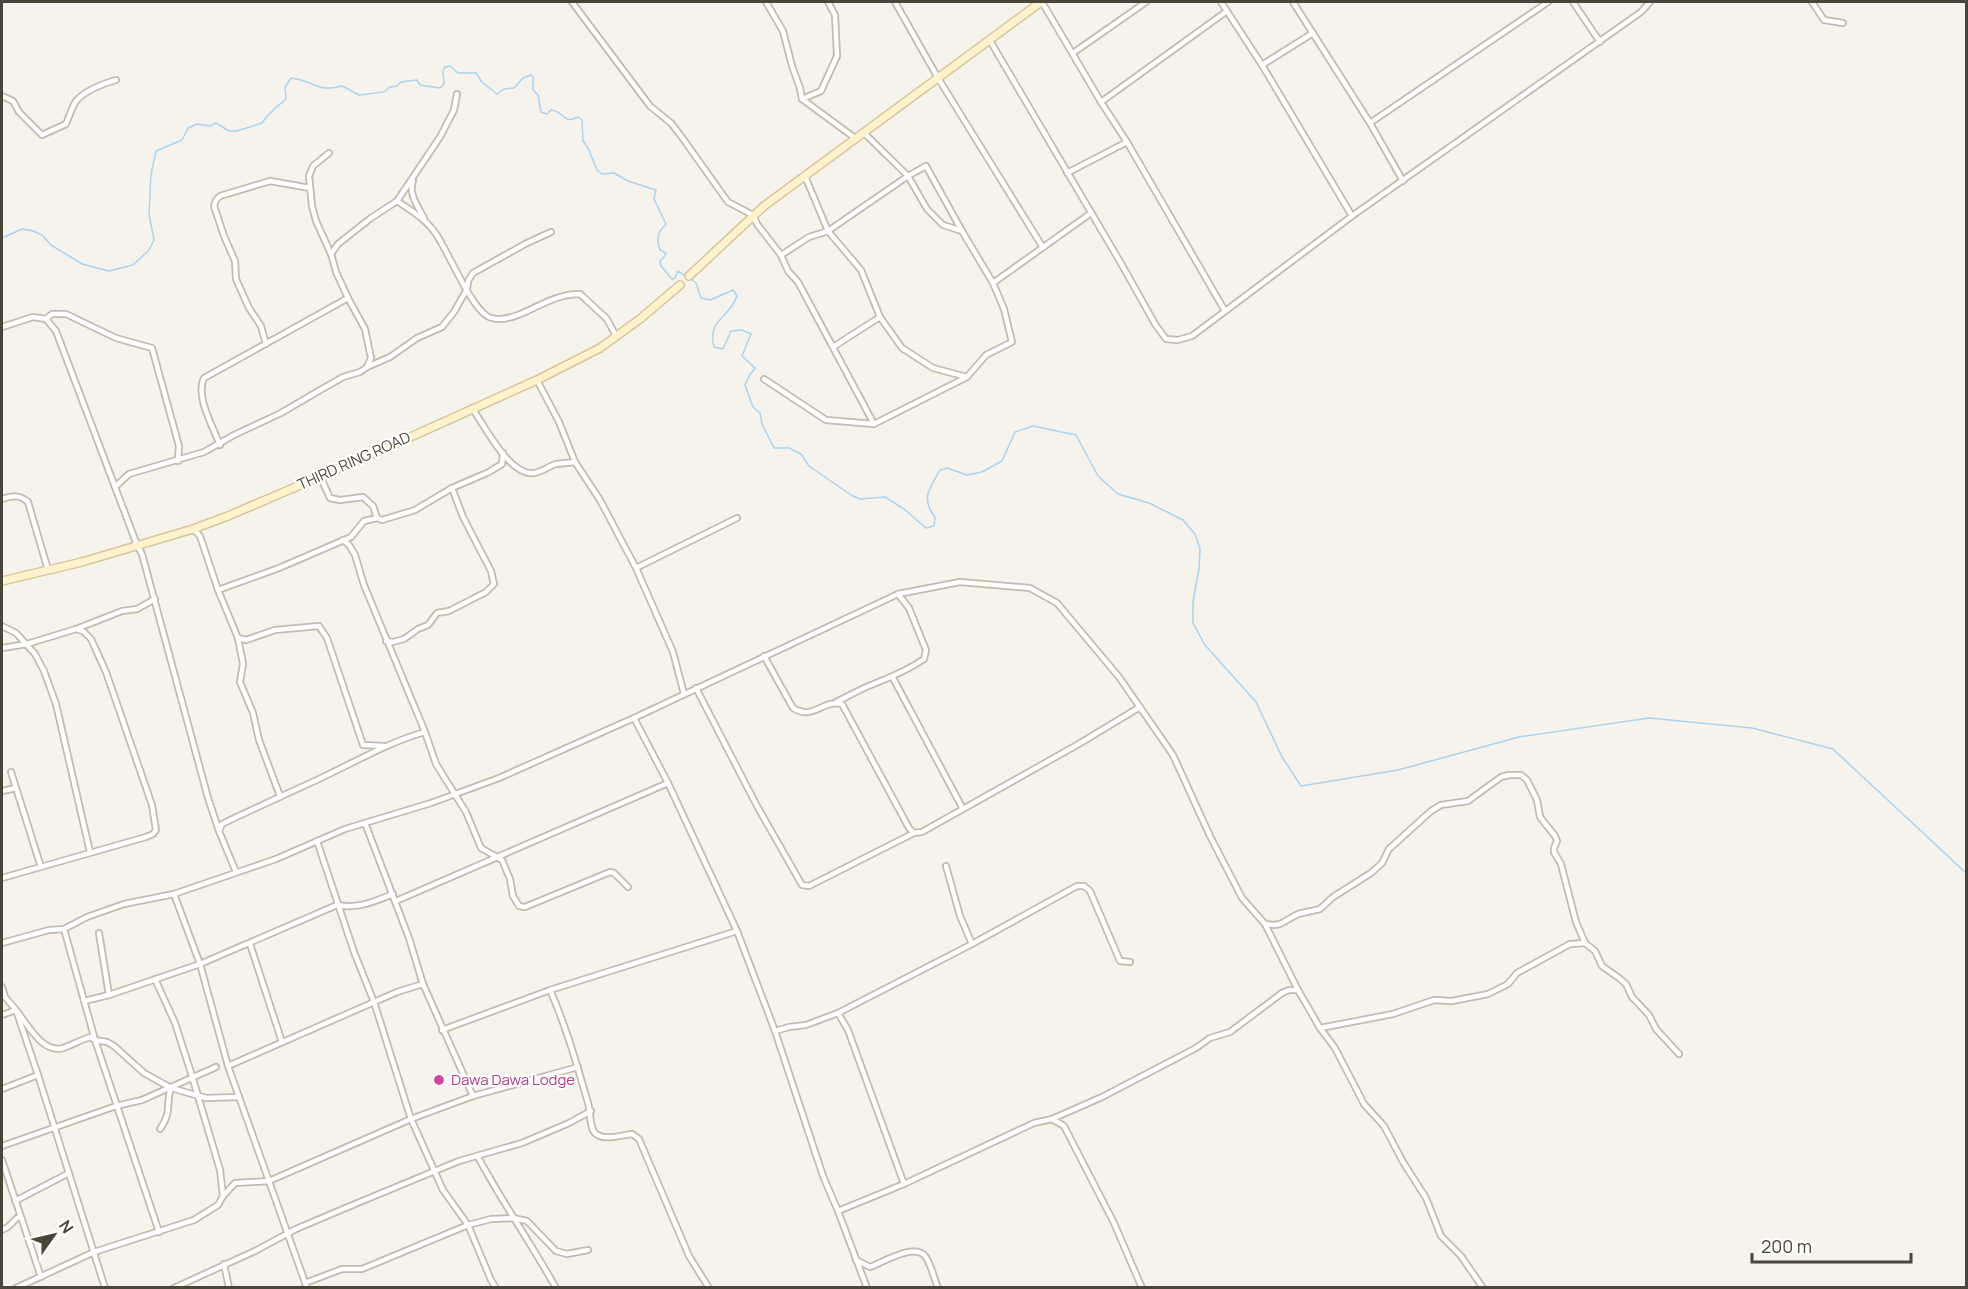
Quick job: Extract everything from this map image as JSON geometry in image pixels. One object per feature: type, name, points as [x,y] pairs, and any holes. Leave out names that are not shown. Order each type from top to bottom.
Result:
[{"type":"street","points":[[572,2],[650,106],[671,123],[728,202],[753,215],[757,224],[781,255],[788,272],[798,282],[874,424]]},
{"type":"street","points":[[766,2],[783,31],[802,99],[855,138]]},
{"type":"street","points":[[802,99],[821,91],[837,56],[835,15],[828,2]]},
{"type":"street","points":[[895,2],[938,78],[1042,246]]},
{"type":"street","points":[[680,285],[753,215],[1041,2],[1127,142],[1225,311]]},
{"type":"street","points":[[1073,53],[1146,2]]},
{"type":"street","points":[[1221,2],[1262,65],[1352,216]]},
{"type":"street","points":[[1293,2],[1370,123],[1403,181]]},
{"type":"street","points":[[1370,123],[1548,2]]},
{"type":"street","points":[[1573,2],[1599,42]]},
{"type":"street","points":[[989,39],[1155,324],[1166,339],[1178,340],[1192,336],[1352,216],[1641,12],[1650,2]]},
{"type":"street","points":[[1812,2],[1824,20],[1843,22]]},
{"type":"street","points":[[1101,102],[1227,11]]},
{"type":"street","points":[[1262,65],[1313,33]]},
{"type":"street","points":[[2,96],[13,101],[19,112],[42,135],[66,124],[75,102],[83,95],[99,85],[116,80]]},
{"type":"street","points":[[331,254],[339,244],[371,218],[397,201],[440,137],[454,110],[457,94]]},
{"type":"street","points":[[863,132],[908,176],[927,209],[943,225],[962,231]]},
{"type":"street","points":[[1067,173],[1127,142]]},
{"type":"street","points":[[329,153],[313,166],[309,176],[316,221],[348,298],[365,329],[371,358],[376,364]]},
{"type":"street","points":[[764,379],[826,420],[874,424],[967,377],[986,355],[1012,342],[1004,309],[993,283],[926,166],[828,231],[809,237],[781,255]]},
{"type":"street","points":[[415,176],[411,186],[413,196],[424,219],[437,235],[477,306],[488,317],[500,319],[515,315],[550,299],[567,294],[580,294],[607,319],[616,336]]},
{"type":"street","points":[[805,176],[828,231],[861,270],[880,317],[902,348],[933,368],[967,377]]},
{"type":"street","points":[[266,344],[261,326],[249,308],[236,279],[236,261],[229,250],[214,206],[220,196],[270,181],[310,188]]},
{"type":"street","points":[[397,201],[424,219]]},
{"type":"street","points":[[993,283],[1091,213]]},
{"type":"street","points":[[115,487],[129,474],[178,461],[220,445],[234,435],[281,413],[344,377],[390,357],[417,338],[442,327],[454,312],[473,273],[551,232]]},
{"type":"street","name":"THIRD RING ROAD","points":[[2,581],[82,562],[192,529],[320,476],[537,380],[600,348],[680,285]]},
{"type":"street","points":[[220,445],[200,393],[204,378],[348,298]]},
{"type":"street","points":[[46,319],[52,314],[66,314],[116,338],[152,348],[179,446],[178,461]]},
{"type":"street","points":[[2,327],[33,317],[46,319],[56,331],[142,554],[195,753],[219,831],[236,872]]},
{"type":"street","points":[[832,347],[880,317]]},
{"type":"street","points":[[367,367],[371,358]]},
{"type":"street","points":[[537,380],[559,422],[575,462],[600,500],[636,568],[673,652],[684,694]]},
{"type":"street","points":[[472,408],[503,453],[522,472],[535,473],[557,464],[575,462]]},
{"type":"street","points":[[218,590],[279,568],[351,537],[364,521],[377,518],[382,520],[415,510],[452,488],[498,467],[501,464],[503,453]]},
{"type":"street","points":[[320,476],[330,498],[340,500],[363,497],[373,506],[377,518]]},
{"type":"street","points":[[386,640],[393,642],[404,639],[428,625],[437,613],[449,611],[486,592],[494,584],[491,571],[463,517],[452,488]]},
{"type":"street","points":[[2,499],[16,496],[28,502],[48,570]]},
{"type":"street","points":[[636,568],[737,518]]},
{"type":"street","points":[[192,529],[200,536],[218,590],[238,638],[243,664],[240,682],[253,713],[259,740],[280,796]]},
{"type":"street","points":[[343,540],[355,555],[364,585],[425,732],[431,753],[466,812],[481,848],[502,860],[510,879],[513,896],[519,906],[525,907],[610,872],[628,887]]},
{"type":"street","points":[[2,943],[49,930],[64,929],[124,904],[174,894],[345,829],[499,778],[634,718],[898,594],[960,582],[1030,588],[1057,603],[1119,677],[1173,755],[1210,836],[1242,898],[1265,924],[1298,990],[1320,1028],[1335,1048],[1364,1104],[1384,1126],[1426,1198],[1441,1236],[1461,1256],[1483,1287]]},
{"type":"street","points":[[764,656],[794,708],[800,713],[807,714],[875,683],[893,678],[924,659],[926,650],[909,608],[898,594]]},
{"type":"street","points":[[2,648],[27,644],[76,629],[122,611],[137,609],[155,599]]},
{"type":"street","points":[[2,626],[16,633],[27,644],[36,654],[44,672],[56,704],[90,852]]},
{"type":"street","points":[[238,638],[246,640],[275,630],[319,626],[327,638],[363,745],[384,746]]},
{"type":"street","points":[[2,878],[146,837],[156,830],[152,805],[106,672],[91,639],[76,629]]},
{"type":"street","points":[[893,678],[963,809]]},
{"type":"street","points":[[696,688],[802,885],[809,886],[914,833],[922,832],[1140,707]]},
{"type":"street","points":[[835,702],[842,704],[909,828],[914,833]]},
{"type":"street","points":[[634,718],[668,783],[737,931],[775,1031],[823,1176],[867,1287]]},
{"type":"street","points":[[219,831],[222,824],[384,746],[425,732]]},
{"type":"street","points":[[11,772],[41,867]]},
{"type":"street","points":[[1265,924],[1280,924],[1298,914],[1320,909],[1333,897],[1371,873],[1382,863],[1389,849],[1431,811],[1441,806],[1468,801],[1501,777],[1521,776],[1527,780],[1537,800],[1540,817],[1557,841],[1554,852],[1561,864],[1576,922],[1585,943],[1595,951],[1602,966],[1626,984],[1632,997],[1649,1015],[1656,1029],[1679,1054]]},
{"type":"street","points":[[396,901],[668,783]]},
{"type":"street","points":[[2,791],[16,788]]},
{"type":"street","points":[[365,823],[410,938],[423,984],[473,1096]]},
{"type":"street","points":[[317,841],[337,905],[342,913],[354,952],[374,1002],[411,1119],[443,1190],[468,1225],[496,1287]]},
{"type":"street","points":[[946,866],[960,916],[972,944]]},
{"type":"street","points":[[775,1031],[806,1025],[838,1013],[972,944],[1077,886],[1084,886],[1090,891],[1120,961],[1130,962]]},
{"type":"street","points":[[174,894],[200,964],[228,1066],[306,1285],[342,1269],[362,1269],[468,1225],[491,1219],[513,1218],[527,1221],[556,1251],[567,1254],[588,1250]]},
{"type":"street","points":[[84,1001],[109,995],[200,964],[337,905],[351,908],[363,906],[393,894]]},
{"type":"street","points":[[64,929],[95,1040],[159,1232]]},
{"type":"street","points":[[442,1030],[550,990],[737,931]]},
{"type":"street","points":[[99,933],[109,995]]},
{"type":"street","points":[[1320,1028],[1393,1014],[1434,1000],[1452,1001],[1488,994],[1508,984],[1517,973],[1570,944],[1585,943]]},
{"type":"street","points":[[250,944],[282,1042]]},
{"type":"street","points":[[155,979],[175,1023],[192,1076],[220,1170],[223,1196]]},
{"type":"street","points":[[228,1066],[374,1002],[423,984]]},
{"type":"street","points":[[2,987],[5,997],[15,1010],[42,1043],[51,1049],[62,1048],[90,1037],[114,1046],[144,1073],[171,1088],[206,1098],[239,1097]]},
{"type":"street","points":[[550,990],[578,1067],[591,1111],[592,1130],[597,1135],[606,1137],[632,1134],[639,1139],[689,1256],[709,1287]]},
{"type":"street","points":[[838,1211],[904,1184],[1035,1123],[1052,1119],[1102,1097],[1196,1048],[1210,1038],[1230,1032],[1282,993],[1298,990]]},
{"type":"street","points":[[2,1015],[15,1010]]},
{"type":"street","points":[[15,1010],[105,1287]]},
{"type":"street","points":[[838,1013],[848,1030],[904,1184]]},
{"type":"street","points":[[2,1146],[116,1106],[142,1100],[216,1067]]},
{"type":"street","points":[[221,1180],[235,1183],[269,1181],[411,1119],[473,1096],[578,1067]]},
{"type":"street","points":[[2,1089],[38,1075]]},
{"type":"street","points":[[160,1129],[170,1109],[171,1088]]},
{"type":"street","points":[[174,1287],[355,1204],[459,1161],[522,1143],[591,1111]]},
{"type":"street","points":[[1052,1119],[1064,1126],[1114,1222],[1142,1287]]},
{"type":"street","points":[[478,1157],[556,1287]]},
{"type":"street","points":[[2,1160],[40,1277]]},
{"type":"street","points":[[15,1201],[69,1173]]},
{"type":"street","points":[[16,1287],[94,1252],[194,1220],[218,1205],[235,1183]]},
{"type":"street","points":[[2,1230],[17,1218]]},
{"type":"street","points":[[856,1260],[870,1267],[911,1250],[921,1252],[926,1258],[938,1287]]},
{"type":"street","points":[[224,1264],[229,1287]]},
{"type":"waterway","points":[[2,238],[22,229],[33,231],[82,264],[109,271],[133,265],[149,250],[154,240],[149,214],[151,174],[156,151],[182,140],[188,128],[197,124],[210,126],[216,123],[229,131],[237,131],[262,123],[286,99],[285,87],[291,78],[326,88],[342,86],[359,95],[384,92],[401,82],[417,80],[420,85],[440,88],[444,84],[443,71],[445,67],[450,66],[458,73],[476,73],[482,82],[497,94],[504,89],[514,88],[523,78],[531,75],[533,90],[538,95],[541,112],[547,114],[551,110],[566,119],[578,117],[582,120],[583,141],[597,170],[602,174],[614,173],[628,181],[656,190],[654,199],[666,224],[658,239],[660,250],[666,253],[660,261],[661,266],[672,279],[678,271],[685,276]]},
{"type":"waterway","points":[[689,277],[696,283],[701,298],[710,300],[733,290],[737,296],[716,325],[713,338],[714,347],[723,349],[731,331],[742,330],[751,334],[742,356],[755,368],[745,385],[753,407],[760,413],[762,424],[774,448],[789,448],[801,454],[809,466],[851,495],[860,499],[885,497],[904,509],[926,528],[934,526],[935,517],[930,511],[927,499],[940,470],[947,468],[967,475],[982,472],[1002,461],[1015,432],[1033,426],[1076,435],[1098,476],[1118,494],[1149,503],[1183,520],[1195,534],[1200,549],[1193,602],[1193,623],[1205,645],[1256,702],[1282,757],[1301,786],[1398,770],[1519,737],[1649,718],[1752,728],[1833,749],[1966,873]]},
{"type":"place","name":"Dawa Dawa Lodge","points":[[439,1080]]}]
